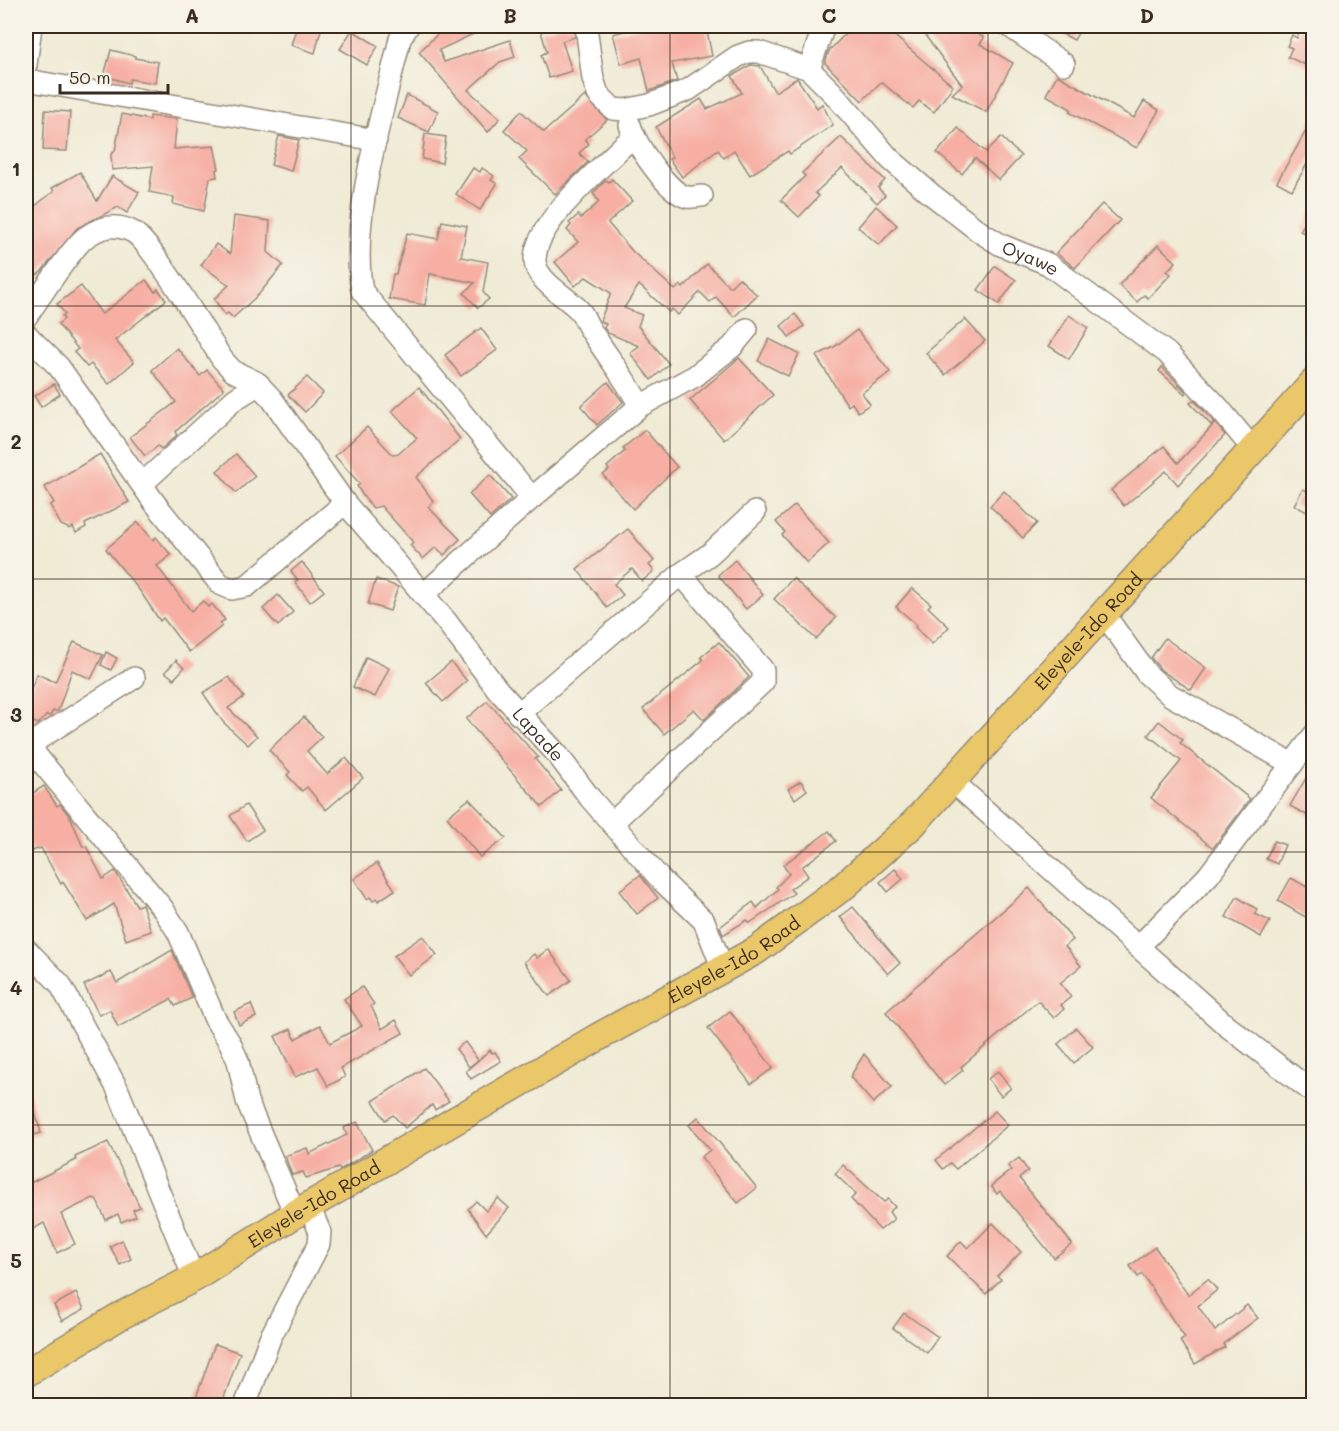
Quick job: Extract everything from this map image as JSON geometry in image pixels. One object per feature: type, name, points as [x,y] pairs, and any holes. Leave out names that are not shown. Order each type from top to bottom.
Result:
[{"type":"main road","name":"Eleyele-Ido Road","points":[[26,1373],[120,1316],[194,1278],[302,1210],[600,1036],[757,950],[844,886],[913,824],[1314,382]]},
{"type":"street","points":[[26,65],[31,26]]},
{"type":"street","points":[[408,26],[400,39],[365,185],[358,271],[362,291],[532,498]]},
{"type":"street","points":[[586,26],[593,80],[598,94],[613,109],[625,110],[649,105],[688,90],[738,56],[749,52],[759,52],[809,69],[824,26]]},
{"type":"street","points":[[1009,26],[1064,64]]},
{"type":"street","name":"Oyawe","points":[[809,69],[834,93],[890,159],[939,201],[1001,245],[1048,264],[1167,353],[1218,406],[1252,448]]},
{"type":"street","points":[[26,80],[376,140]]},
{"type":"street","points":[[625,110],[633,136],[646,159],[687,197],[702,196]]},
{"type":"street","points":[[633,136],[550,220],[541,238],[535,260],[538,273],[581,312],[589,328],[624,375],[640,406]]},
{"type":"street","points":[[26,317],[84,238],[105,226],[124,228],[136,234],[152,254],[222,359],[233,371],[259,384],[221,410],[142,484]]},
{"type":"street","points":[[424,594],[640,406],[695,376],[732,347],[747,329]]},
{"type":"street","points":[[26,334],[59,367],[142,484],[220,584],[232,589],[247,586],[345,503]]},
{"type":"street","name":"Lapade","points":[[259,384],[345,503],[424,594],[518,714],[557,754],[662,881],[704,921],[723,969]]},
{"type":"street","points":[[518,714],[681,573],[710,555],[755,512]]},
{"type":"street","points":[[612,823],[763,682],[765,676],[763,670],[681,573]]},
{"type":"street","points":[[1104,614],[1147,674],[1170,695],[1292,764]]},
{"type":"street","points":[[134,678],[37,740],[34,746],[35,754],[163,909],[178,933],[215,1018],[238,1061],[247,1101],[302,1210],[320,1232],[319,1244],[270,1338],[245,1406]]},
{"type":"street","points":[[1138,947],[1208,876],[1314,735]]},
{"type":"street","points":[[952,781],[1227,1026],[1314,1093]]},
{"type":"street","points":[[26,949],[60,984],[117,1088],[194,1278]]},
{"type":"building","points":[[297,26],[322,26],[315,53],[291,45]]},
{"type":"building","points":[[446,26],[490,26],[439,50],[444,62],[510,40],[515,57],[500,62],[468,90],[500,118],[488,132],[419,52]]},
{"type":"building","points":[[561,26],[574,26],[575,37],[562,41],[572,71],[549,78],[541,55],[547,52],[541,31]]},
{"type":"building","points":[[643,26],[706,26],[712,56],[672,63],[677,81],[649,91],[641,58],[621,64],[613,34]]},
{"type":"building","points":[[837,26],[883,26],[953,86],[934,112],[919,101],[913,108],[881,82],[862,101],[825,63],[829,51],[846,33]]},
{"type":"building","points":[[918,26],[966,26],[984,38],[980,44],[1013,63],[986,112],[952,94],[962,85]]},
{"type":"building","points":[[1047,26],[1082,26],[1074,40]]},
{"type":"building","points":[[1300,29],[1314,35],[1314,69],[1288,57],[1292,48],[1287,46],[1292,35],[1297,38]]},
{"type":"building","points":[[352,30],[378,46],[367,65],[340,49]]},
{"type":"building","points":[[111,50],[135,56],[135,58],[158,62],[155,83],[130,79],[129,83],[104,76]]},
{"type":"building","points":[[751,65],[760,66],[775,92],[797,78],[817,108],[822,104],[833,125],[790,154],[788,151],[750,175],[734,150],[724,158],[718,150],[682,177],[669,159],[672,157],[656,127],[701,99],[707,109],[742,93],[732,76]]},
{"type":"building","points":[[1057,75],[1134,118],[1144,101],[1159,110],[1137,148],[1069,112],[1071,109],[1046,95]]},
{"type":"building","points":[[407,95],[438,111],[429,132],[398,118]]},
{"type":"building","points":[[585,96],[607,120],[585,139],[589,144],[579,153],[588,162],[555,194],[519,159],[527,151],[504,130],[521,111],[544,132]]},
{"type":"building","points":[[45,110],[70,112],[67,151],[43,150]]},
{"type":"building","points":[[122,114],[150,120],[150,116],[177,119],[174,149],[214,146],[219,169],[216,170],[217,177],[210,178],[204,211],[173,204],[174,197],[149,192],[153,166],[112,170],[111,154],[115,151]]},
{"type":"building","points":[[1314,117],[1314,152],[1292,190],[1277,182]]},
{"type":"building","points":[[958,128],[986,152],[1001,137],[1021,156],[999,180],[975,158],[962,174],[937,153]]},
{"type":"building","points":[[425,134],[446,137],[442,163],[422,159]]},
{"type":"building","points":[[279,136],[299,140],[291,171],[271,165]]},
{"type":"building","points":[[841,137],[885,180],[878,188],[885,195],[877,203],[842,168],[815,193],[819,196],[799,217],[781,200],[805,176],[802,173]]},
{"type":"building","points":[[473,168],[480,172],[482,168],[494,176],[491,180],[497,184],[480,210],[456,194]]},
{"type":"building","points":[[80,172],[97,201],[112,176],[139,192],[127,213],[118,207],[77,228],[41,272],[26,283],[26,213],[54,191],[52,188]]},
{"type":"building","points":[[612,179],[632,201],[608,223],[633,252],[675,290],[680,285],[683,288],[707,264],[730,287],[739,278],[757,295],[734,317],[716,297],[710,302],[700,292],[678,315],[672,309],[669,312],[639,285],[624,308],[642,315],[638,326],[669,364],[651,380],[630,353],[639,346],[608,333],[604,328],[606,324],[600,321],[611,293],[586,277],[575,286],[555,262],[578,242],[567,230],[571,225],[569,223],[578,215],[581,218],[599,202],[593,193],[606,180],[609,182]]},
{"type":"building","points":[[1102,204],[1120,220],[1075,268],[1056,253]]},
{"type":"building","points":[[876,206],[897,225],[879,245],[858,227]]},
{"type":"building","points":[[1314,207],[1314,238],[1300,231]]},
{"type":"building","points":[[234,216],[270,221],[268,252],[283,265],[259,294],[233,318],[228,313],[225,315],[214,299],[229,285],[201,265],[216,244],[230,254]]},
{"type":"building","points":[[442,221],[467,226],[461,257],[488,262],[483,292],[489,299],[478,308],[464,293],[475,283],[430,274],[425,305],[389,299],[393,274],[396,274],[407,233],[438,239]]},
{"type":"building","points":[[1158,245],[1176,262],[1167,271],[1171,274],[1148,298],[1144,295],[1137,302],[1119,285]]},
{"type":"building","points":[[995,266],[1016,280],[999,304],[978,290]]},
{"type":"building","points":[[146,280],[155,292],[158,289],[166,300],[115,340],[134,362],[109,384],[91,364],[87,367],[74,352],[78,349],[58,324],[64,319],[62,316],[65,314],[57,304],[81,286],[102,314]]},
{"type":"building","points":[[795,314],[804,326],[789,337],[781,326]]},
{"type":"building","points":[[1069,315],[1088,328],[1069,359],[1049,346]]},
{"type":"building","points":[[965,319],[985,341],[945,375],[926,353]]},
{"type":"building","points":[[481,328],[497,350],[461,376],[445,355]]},
{"type":"building","points":[[857,330],[890,372],[862,393],[870,404],[858,412],[852,403],[848,406],[816,356],[834,347]]},
{"type":"building","points":[[769,339],[799,354],[788,376],[758,361]]},
{"type":"building","points":[[177,348],[200,376],[207,370],[224,389],[175,432],[177,435],[161,449],[158,446],[145,456],[130,437],[176,402],[152,370]]},
{"type":"building","points":[[739,358],[773,395],[724,440],[690,400]]},
{"type":"building","points":[[1162,367],[1186,392],[1185,394],[1159,371]]},
{"type":"building","points":[[307,377],[323,393],[305,412],[288,395]]},
{"type":"building","points":[[608,382],[623,402],[597,425],[581,406]]},
{"type":"building","points":[[54,384],[60,394],[41,407],[34,396]]},
{"type":"building","points":[[419,387],[460,439],[416,477],[434,502],[428,507],[460,539],[444,555],[436,547],[423,559],[410,545],[413,542],[381,506],[373,508],[357,486],[360,484],[335,456],[367,427],[393,455],[398,454],[417,438],[392,411]]},
{"type":"building","points":[[1194,400],[1214,422],[1211,425],[1190,403]]},
{"type":"building","points":[[1215,423],[1225,435],[1178,485],[1166,471],[1124,506],[1111,490],[1164,446],[1178,463]]},
{"type":"building","points":[[645,430],[677,467],[633,509],[603,475],[609,470],[607,467],[625,451],[623,448]]},
{"type":"building","points":[[100,454],[129,502],[85,524],[86,527],[76,533],[73,527],[70,529],[61,525],[50,505],[54,503],[45,487]]},
{"type":"building","points":[[236,454],[255,476],[236,493],[217,471]]},
{"type":"building","points":[[490,475],[511,499],[490,518],[469,494]]},
{"type":"building","points":[[1303,489],[1314,494],[1314,516],[1294,505]]},
{"type":"building","points":[[1004,491],[1037,523],[1023,538],[990,506]]},
{"type":"building","points":[[795,505],[829,543],[807,563],[782,535],[785,532],[776,522]]},
{"type":"building","points":[[138,522],[153,540],[156,537],[171,555],[157,566],[191,611],[203,601],[208,607],[212,604],[225,620],[220,623],[222,626],[189,652],[163,618],[160,621],[140,591],[106,549]]},
{"type":"building","points":[[628,529],[654,561],[649,565],[654,571],[642,581],[632,569],[614,584],[623,595],[607,608],[577,569]]},
{"type":"building","points":[[735,560],[763,595],[746,609],[718,575]]},
{"type":"building","points":[[302,562],[324,591],[310,602],[295,582],[298,580],[291,571]]},
{"type":"building","points":[[793,578],[836,618],[816,639],[774,599]]},
{"type":"building","points":[[376,579],[398,587],[390,611],[368,604]]},
{"type":"building","points":[[912,588],[931,604],[928,607],[949,627],[932,644],[915,627],[917,625],[896,607]]},
{"type":"building","points":[[278,595],[293,612],[278,626],[263,609]]},
{"type":"building","points":[[1165,638],[1206,668],[1191,690],[1162,671],[1151,658]]},
{"type":"building","points":[[74,642],[103,655],[91,679],[72,670],[58,711],[53,711],[50,716],[47,715],[38,724],[26,718],[26,700],[37,674],[55,682]]},
{"type":"building","points":[[719,642],[749,677],[704,720],[694,709],[664,734],[643,709],[703,660],[701,657]]},
{"type":"building","points":[[106,652],[117,658],[111,670],[101,665]]},
{"type":"building","points":[[366,657],[389,668],[375,697],[353,687]]},
{"type":"building","points":[[176,660],[184,668],[174,679],[165,672]]},
{"type":"building","points":[[451,662],[467,681],[443,702],[426,683]]},
{"type":"building","points":[[229,677],[244,697],[228,708],[257,736],[248,745],[223,722],[203,693]]},
{"type":"building","points":[[487,701],[538,757],[535,759],[561,790],[542,807],[466,719]]},
{"type":"building","points":[[304,717],[322,737],[307,751],[327,774],[346,758],[363,778],[326,810],[307,787],[302,791],[287,775],[290,772],[269,750]]},
{"type":"building","points":[[1159,721],[1183,740],[1180,743],[1250,799],[1213,848],[1151,798],[1181,761],[1148,735]]},
{"type":"building","points":[[1306,778],[1314,783],[1314,819],[1290,806]]},
{"type":"building","points":[[801,781],[807,790],[795,799],[788,789]]},
{"type":"building","points":[[44,786],[57,806],[60,804],[71,818],[83,847],[86,846],[103,879],[115,871],[137,906],[142,904],[151,931],[126,940],[114,904],[87,921],[63,882],[61,884],[41,848],[32,851],[26,835],[26,797]]},
{"type":"building","points":[[469,799],[506,838],[480,857],[447,817]]},
{"type":"building","points":[[246,805],[263,830],[247,841],[230,816]]},
{"type":"building","points":[[829,831],[836,841],[802,867],[808,876],[790,889],[794,893],[750,923],[747,920],[723,935],[720,927],[753,902],[757,908],[778,889],[776,887],[789,874],[783,865]]},
{"type":"building","points":[[1274,841],[1285,845],[1277,864],[1266,859]]},
{"type":"building","points":[[377,863],[395,890],[378,901],[377,898],[373,901],[370,897],[367,899],[354,879]]},
{"type":"building","points":[[895,869],[903,879],[888,892],[880,882]]},
{"type":"building","points":[[640,875],[658,898],[637,914],[619,891]]},
{"type":"building","points":[[1291,878],[1314,891],[1314,922],[1278,901]]},
{"type":"building","points":[[1029,888],[1073,940],[1065,946],[1081,966],[1060,983],[1071,997],[1061,1005],[1064,1009],[1054,1018],[1038,1001],[961,1067],[963,1070],[944,1085],[886,1012]]},
{"type":"building","points":[[1237,897],[1257,909],[1255,914],[1270,921],[1261,937],[1226,917]]},
{"type":"building","points":[[853,907],[900,963],[888,974],[840,917]]},
{"type":"building","points":[[423,936],[437,955],[409,975],[394,956]]},
{"type":"building","points":[[548,949],[571,980],[549,996],[524,962],[534,954],[537,958]]},
{"type":"building","points":[[172,950],[192,998],[175,1006],[171,999],[118,1027],[110,1010],[99,1015],[84,985],[111,972],[117,983]]},
{"type":"building","points":[[362,987],[374,1004],[371,1006],[382,1029],[396,1020],[403,1033],[341,1068],[345,1077],[328,1086],[318,1067],[295,1077],[275,1036],[291,1029],[295,1039],[320,1025],[330,1043],[362,1026],[344,999]]},
{"type":"building","points":[[251,1004],[256,1017],[239,1025],[234,1012]]},
{"type":"building","points":[[730,1011],[773,1068],[751,1084],[708,1028]]},
{"type":"building","points":[[1076,1028],[1093,1047],[1074,1063],[1058,1044]]},
{"type":"building","points":[[465,1042],[478,1060],[469,1067],[456,1049]]},
{"type":"building","points":[[490,1050],[492,1053],[495,1052],[501,1061],[471,1079],[466,1071]]},
{"type":"building","points":[[864,1054],[892,1087],[873,1103],[850,1077]]},
{"type":"building","points":[[424,1068],[449,1101],[435,1110],[432,1105],[405,1128],[393,1115],[385,1120],[373,1101]]},
{"type":"building","points":[[998,1071],[1011,1088],[1001,1096],[988,1079]]},
{"type":"building","points":[[26,1092],[29,1092],[41,1133],[26,1137]]},
{"type":"building","points":[[995,1111],[1008,1125],[956,1169],[950,1163],[943,1169],[936,1160]]},
{"type":"building","points":[[698,1117],[757,1188],[738,1203],[701,1157],[710,1150],[689,1125]]},
{"type":"building","points":[[357,1122],[372,1150],[340,1170],[339,1168],[306,1178],[303,1172],[292,1175],[285,1156],[307,1148],[309,1154],[347,1135],[344,1128]]},
{"type":"building","points":[[108,1142],[140,1207],[133,1210],[136,1216],[121,1222],[118,1214],[106,1220],[96,1199],[93,1198],[61,1214],[75,1244],[57,1253],[44,1223],[26,1233],[26,1185],[76,1160],[75,1157]]},
{"type":"building","points":[[1019,1158],[1028,1171],[1019,1178],[1072,1244],[1054,1258],[1000,1191],[997,1194],[991,1186],[1011,1170],[1008,1166]]},
{"type":"building","points":[[843,1165],[884,1202],[888,1199],[895,1207],[889,1212],[894,1219],[880,1230],[851,1199],[856,1194],[835,1174]]},
{"type":"building","points":[[498,1198],[509,1208],[486,1234],[468,1209],[476,1201],[486,1211]]},
{"type":"building","points":[[993,1223],[1021,1252],[997,1276],[1001,1279],[986,1294],[947,1256],[961,1241],[968,1248]]},
{"type":"building","points":[[122,1240],[131,1259],[120,1265],[110,1246]]},
{"type":"building","points":[[1155,1247],[1188,1295],[1208,1279],[1217,1290],[1198,1306],[1215,1331],[1247,1305],[1258,1318],[1223,1344],[1225,1347],[1195,1364],[1180,1341],[1185,1338],[1142,1274],[1138,1277],[1130,1266]]},
{"type":"building","points":[[76,1293],[84,1309],[62,1321],[54,1305]]},
{"type":"building","points":[[904,1313],[938,1337],[927,1353],[893,1328]]},
{"type":"building","points":[[215,1344],[240,1353],[221,1406],[193,1406]]}]
